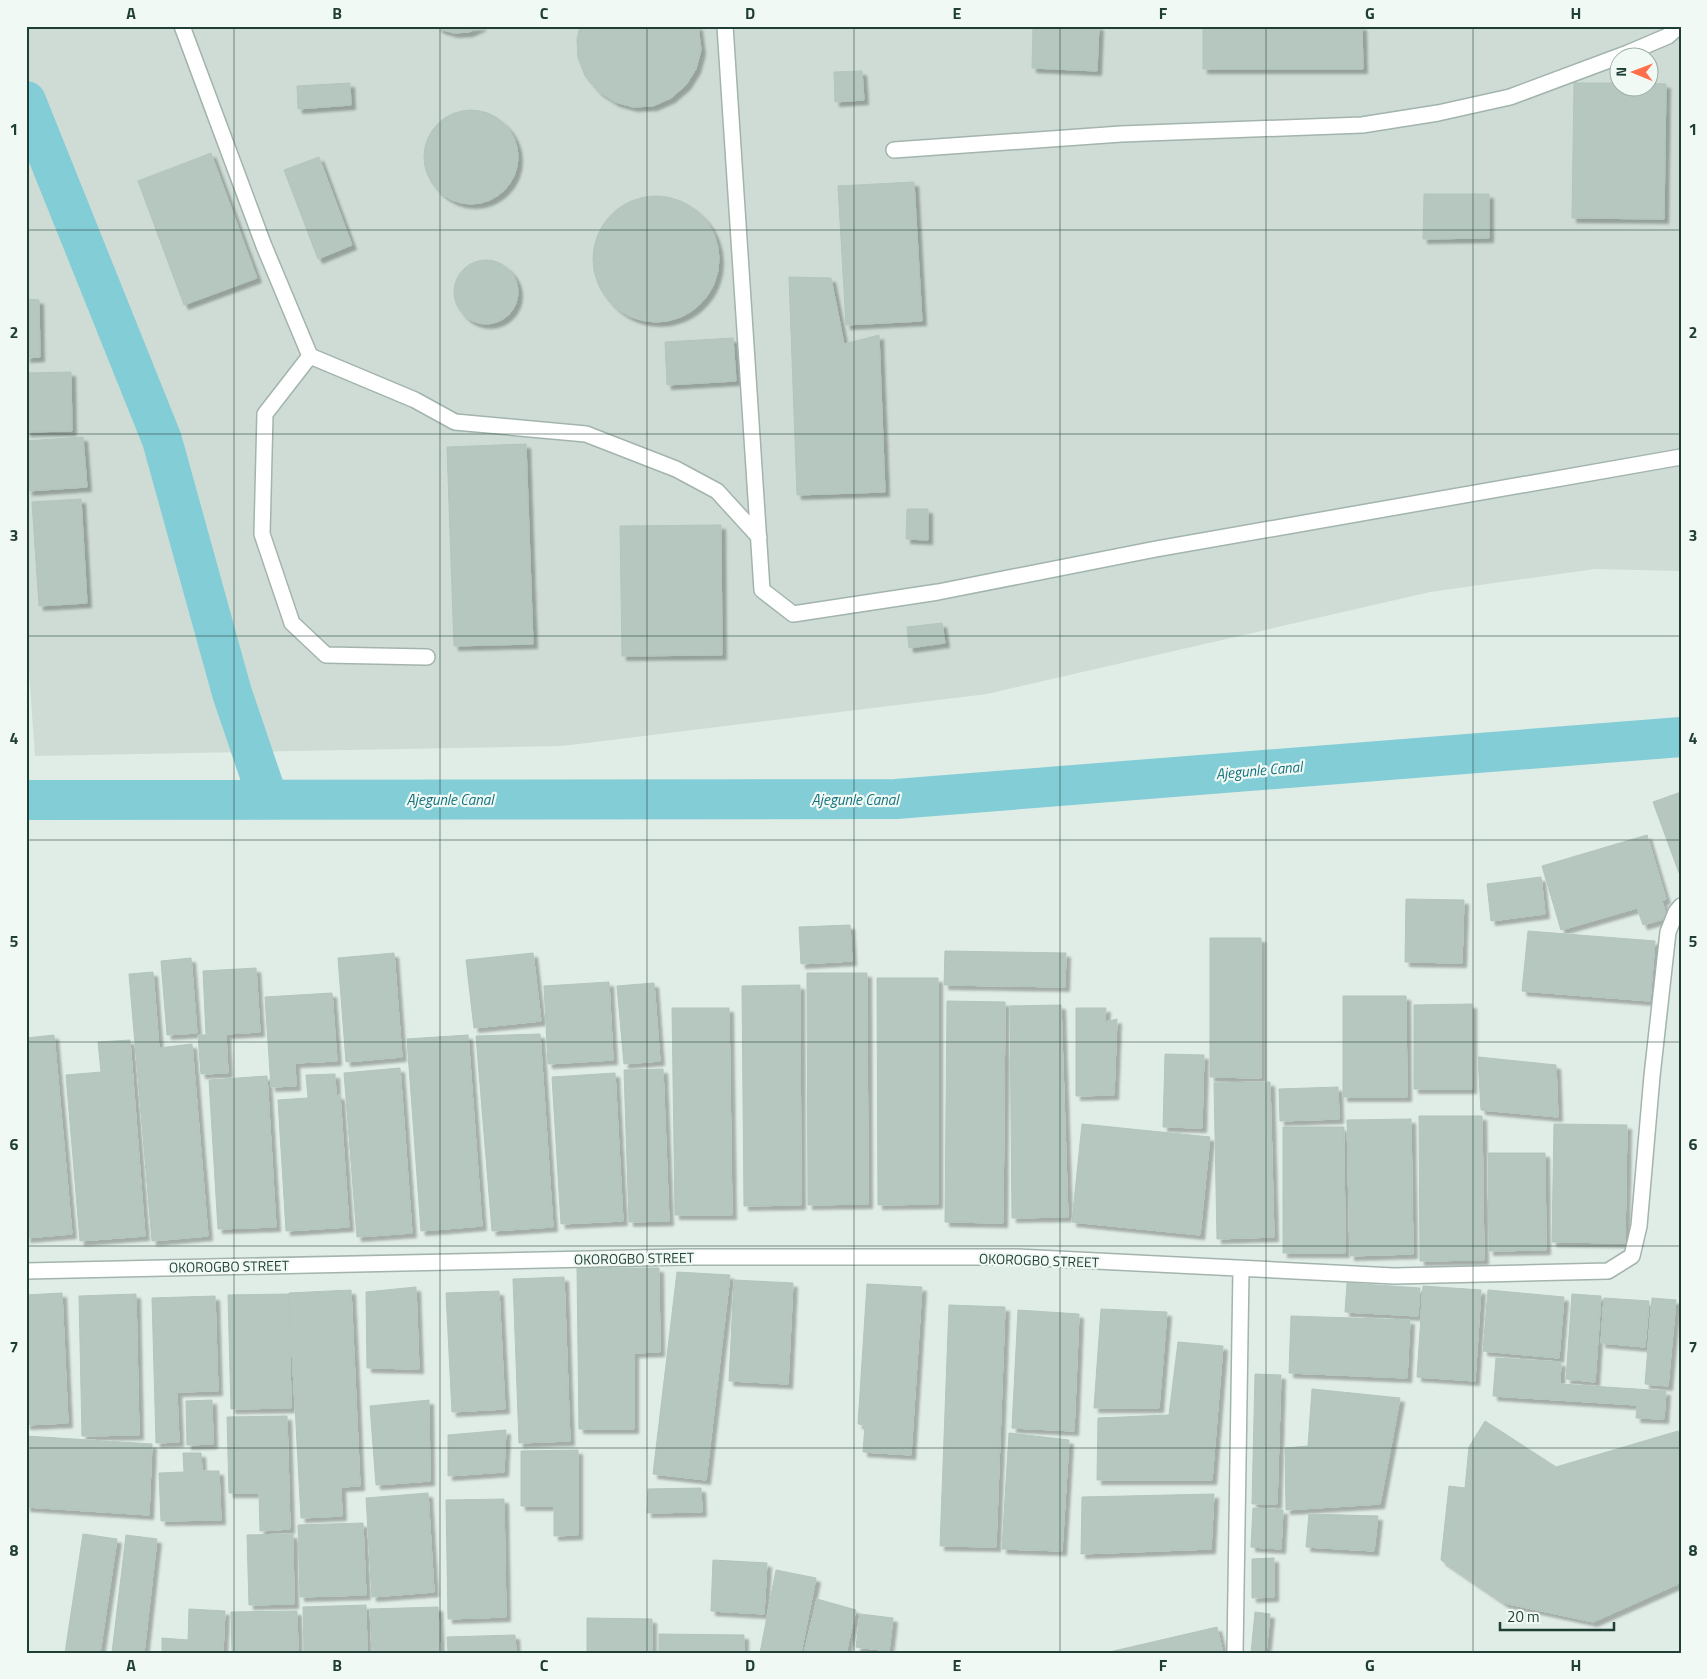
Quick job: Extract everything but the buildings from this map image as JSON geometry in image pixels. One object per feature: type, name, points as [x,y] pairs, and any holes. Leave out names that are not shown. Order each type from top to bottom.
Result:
[{"type":"street","points":[[182,26],[264,246],[310,356],[415,400],[455,422],[586,434],[676,468],[717,491],[759,537]]},
{"type":"street","points":[[725,26],[762,590],[793,614],[938,592],[1156,549],[1681,457]]},
{"type":"street","points":[[894,150],[1121,134],[1362,125],[1419,116],[1510,97],[1628,53],[1668,36],[1678,26]]},
{"type":"street","points":[[310,356],[265,414],[262,534],[292,623],[326,655],[427,657]]},
{"type":"street","name":"OKOROGBO STREET","points":[[26,1271],[681,1257],[1017,1258],[1394,1276],[1608,1271],[1632,1256],[1639,1226],[1652,1076],[1668,932],[1676,912],[1681,906]]},
{"type":"street","points":[[1235,1653],[1241,1270]]},
{"type":"shaded area","points":[[26,26],[1681,26],[1681,571],[1595,569],[1430,592],[987,694],[562,746],[35,756],[26,629]]},
{"type":"waterway","points":[[26,101],[162,440],[232,693],[268,799]]},
{"type":"waterway","name":"Ajegunle Canal","points":[[26,800],[896,799],[1681,737]]}]
